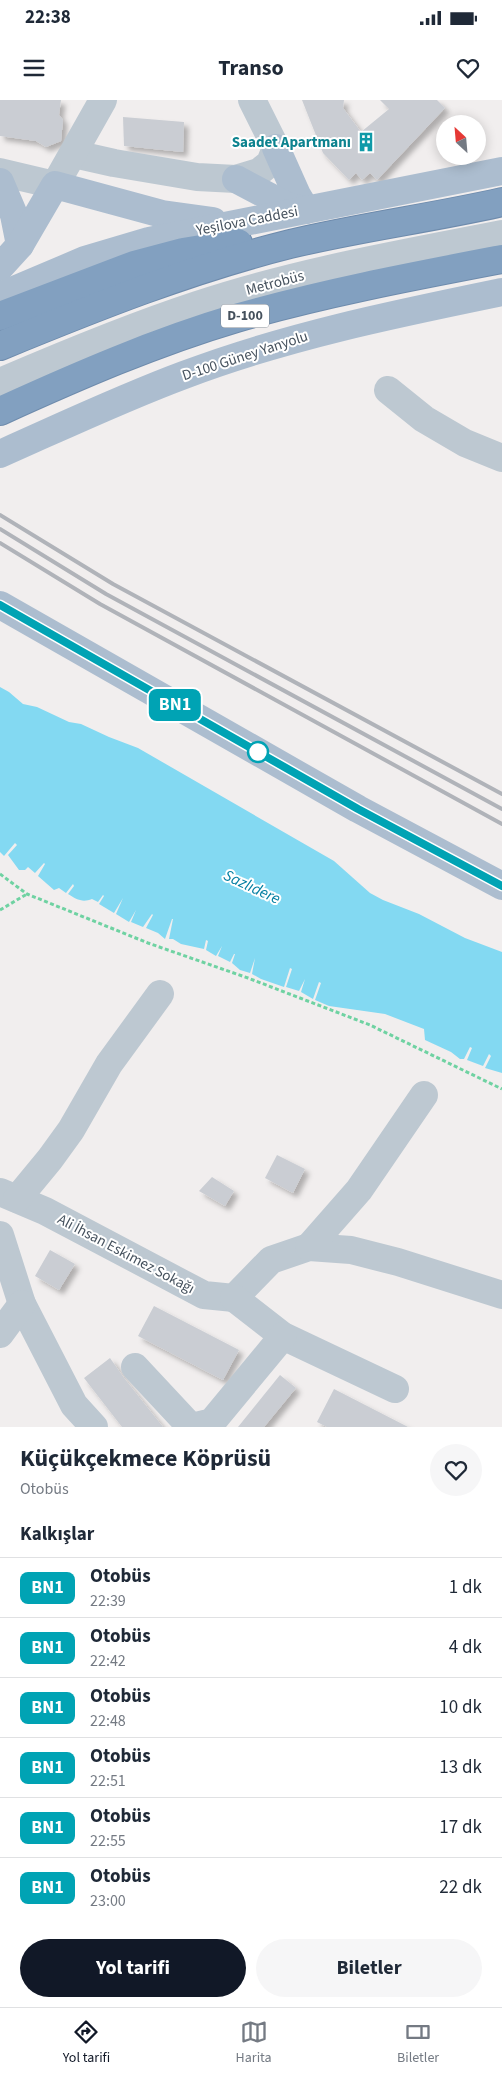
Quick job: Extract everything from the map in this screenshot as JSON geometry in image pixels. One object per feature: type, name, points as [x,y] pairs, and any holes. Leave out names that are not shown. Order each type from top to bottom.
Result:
[{"type":"highway","points":[[0,316],[134,265],[183,252],[314,232],[361,228],[440,216],[502,202]]},
{"type":"highway","points":[[0,346],[74,316],[223,262],[361,228]]},
{"type":"highway","name":"D-100","points":[[0,411],[48,388],[146,349],[235,318],[327,294],[502,259]]},
{"type":"main road","points":[[276,148],[297,195],[306,210]]},
{"type":"main road","name":"Yeşilova Caddesi","points":[[0,296],[85,260],[150,241],[502,171]]},
{"type":"main road","points":[[236,179],[289,207],[306,210]]},
{"type":"main road","points":[[0,182],[14,215],[20,245]]},
{"type":"main road","points":[[0,267],[20,245],[55,185],[162,214],[234,224]]},
{"type":"main road","name":"D-100 Güney Yanyolu","points":[[0,454],[184,374],[268,346],[346,325],[502,292]]},
{"type":"main road","points":[[0,605],[358,809],[502,886]]},
{"type":"street","points":[[0,172],[55,185],[103,100]]},
{"type":"street","points":[[74,154],[197,177],[236,179],[259,172],[270,163],[276,148],[252,100]]},
{"type":"street","name":"Metrobüs","points":[[0,382],[75,349],[198,304],[335,268],[502,234]]},
{"type":"street","points":[[388,390],[424,419],[465,443],[502,458]]},
{"type":"street","points":[[8,1195],[50,1159],[71,1130],[109,1064],[160,994]]},
{"type":"street","points":[[309,1247],[359,1190],[424,1095]]},
{"type":"street","name":"Ali İhsan Eskimez Sokağı","points":[[8,1195],[45,1211],[204,1296],[234,1298]]},
{"type":"street","points":[[0,1235],[22,1304],[74,1405],[94,1427]]},
{"type":"street","points":[[395,1389],[283,1336],[234,1298],[271,1260],[309,1247],[351,1250],[398,1262],[502,1295]]},
{"type":"street","points":[[0,1334],[22,1304]]},
{"type":"street","points":[[135,1367],[191,1427],[212,1422],[283,1336]]},
{"type":"path","points":[[0,874],[27,894],[148,943],[248,978],[370,1025],[502,1089]]},
{"type":"path","points":[[0,910],[27,894]]},
{"type":"water","name":"Sazlıdere","points":[[0,687],[23,704],[37,707],[69,722],[81,724],[138,748],[334,861],[370,893],[419,914],[465,938],[502,952],[502,1073],[485,1068],[491,1056],[489,1054],[483,1066],[467,1060],[472,1048],[470,1047],[464,1059],[460,1059],[451,1052],[425,1040],[424,1029],[385,1014],[329,1006],[315,1000],[321,983],[319,982],[313,999],[301,992],[305,979],[299,991],[286,987],[292,969],[290,968],[284,987],[252,974],[255,958],[250,973],[240,970],[232,963],[235,954],[230,962],[218,956],[222,946],[216,956],[206,950],[208,941],[206,940],[204,949],[181,944],[173,939],[169,939],[173,919],[165,939],[158,933],[146,928],[152,914],[143,927],[131,922],[136,910],[129,922],[116,914],[123,898],[114,913],[99,904],[103,895],[98,902],[92,899],[79,900],[68,894],[74,886],[73,884],[66,893],[59,888],[54,890],[38,876],[44,863],[35,873],[28,867],[25,870],[19,870],[8,855],[17,845],[15,843],[4,856],[0,852]]},
{"type":"building","points":[[0,100],[61,100],[59,115],[63,120],[61,141],[46,147],[36,141],[0,136]]},
{"type":"building","name":"Saadet Apartmanı","points":[[302,100],[344,100],[343,108],[361,132],[389,109],[380,100],[437,100],[445,108],[436,115],[436,118],[377,180],[370,173],[362,180],[356,173],[349,180],[323,153]]},
{"type":"building","points":[[123,117],[184,122],[183,152],[124,146]]},
{"type":"building","points":[[277,1155],[305,1169],[293,1193],[265,1178]]},
{"type":"building","points":[[212,1177],[234,1191],[225,1206],[199,1191]]},
{"type":"building","points":[[50,1250],[75,1264],[59,1290],[35,1276]]},
{"type":"building","points":[[154,1306],[239,1350],[223,1380],[138,1336]]},
{"type":"building","points":[[110,1358],[163,1427],[122,1427],[84,1378]]},
{"type":"building","points":[[280,1375],[296,1388],[264,1427],[238,1427]]},
{"type":"building","points":[[334,1389],[408,1427],[327,1427],[317,1422]]},
{"type":"railway","points":[[0,515],[113,584],[502,794]]},
{"type":"railway","points":[[0,529],[106,594],[502,809]]},
{"type":"railway","points":[[0,543],[100,604],[502,824]]},
{"type":"bus line","name":"BN1","points":[[0,605],[358,809],[502,886]]},
{"type":"place","name":"Saadet Apartmanı","points":[[366,142]]}]
